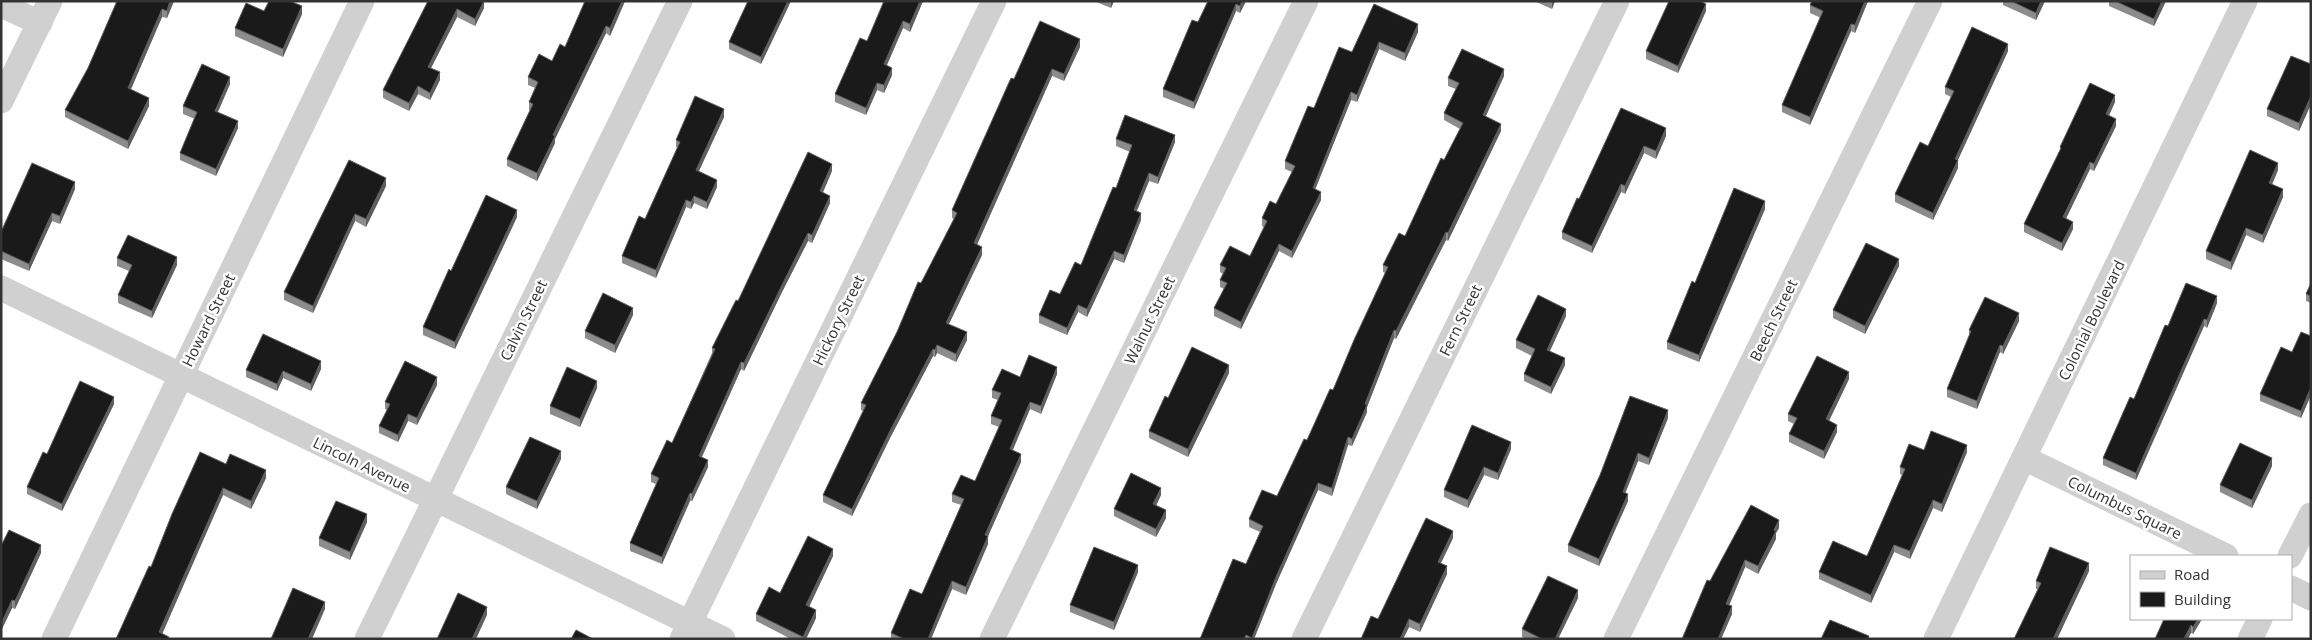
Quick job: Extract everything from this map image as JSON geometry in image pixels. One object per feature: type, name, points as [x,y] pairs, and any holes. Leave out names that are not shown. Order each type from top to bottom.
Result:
[{"type":"street","name":"Howard Street","points":[[54,639],[362,1]]},
{"type":"street","name":"Calvin Street","points":[[367,639],[680,1]]},
{"type":"street","name":"Hickory Street","points":[[686,631],[994,1]]},
{"type":"street","name":"Walnut Street","points":[[992,639],[1306,1]]},
{"type":"street","name":"Fern Street","points":[[1304,639],[1617,1]]},
{"type":"street","name":"Beech Street","points":[[1616,639],[1930,1]]},
{"type":"street","name":"Colonial Boulevard","points":[[1936,639],[2245,1]]},
{"type":"street","points":[[1,5],[45,12],[1,101]]},
{"type":"street","name":"Lincoln Avenue","points":[[1,288],[435,499],[686,631],[723,639]]},
{"type":"street","name":"Columbus Square","points":[[2024,458],[2224,555]]},
{"type":"street","points":[[2291,555],[2311,515]]},
{"type":"street","points":[[2292,588],[2311,598]]},
{"type":"street","points":[[2250,639],[2260,620]]},
{"type":"building","points":[[117,1],[170,1],[167,11],[162,9],[128,88],[149,98],[128,141],[65,110],[88,68]]},
{"type":"building","points":[[269,1],[290,1],[302,6],[283,49],[235,28],[246,3],[264,11]]},
{"type":"building","points":[[428,1],[484,1],[475,19],[457,9],[428,67],[440,72],[430,93],[418,86],[409,103],[383,90]]},
{"type":"building","points":[[585,1],[622,1],[610,28],[606,26],[553,135],[555,136],[537,173],[507,159],[533,104],[529,102],[538,82],[528,77],[539,54],[552,61],[560,44],[565,47]]},
{"type":"building","points":[[748,1],[788,1],[761,57],[729,42]]},
{"type":"building","points":[[884,1],[920,1],[910,24],[903,21],[884,64],[892,68],[884,85],[877,83],[866,108],[835,94],[860,38],[867,41]]},
{"type":"building","points":[[1208,1],[1242,1],[1240,6],[1236,4],[1194,102],[1163,89],[1192,20],[1198,22]]},
{"type":"building","points":[[1669,1],[1700,1],[1706,4],[1678,66],[1646,51]]},
{"type":"building","points":[[1812,1],[1865,1],[1855,25],[1851,24],[1810,117],[1782,105],[1823,11],[1810,5]]},
{"type":"building","points":[[2011,1],[2041,1],[2036,13]]},
{"type":"building","points":[[2115,1],[2162,1],[2154,19]]},
{"type":"building","points":[[1374,4],[1418,24],[1405,53],[1379,42],[1357,95],[1351,92],[1313,188],[1321,192],[1292,251],[1279,244],[1241,322],[1214,308],[1227,283],[1220,280],[1226,268],[1220,265],[1230,246],[1250,256],[1267,221],[1262,218],[1270,201],[1276,204],[1295,166],[1285,161],[1308,106],[1314,108],[1339,47],[1352,52]]},
{"type":"building","points":[[1040,21],[1080,39],[1064,74],[1052,69],[974,243],[982,247],[946,323],[967,332],[956,354],[937,345],[935,350],[933,349],[852,509],[823,495],[866,405],[861,403],[897,332],[918,282],[921,283],[957,213],[952,210],[1011,78],[1014,79]]},
{"type":"building","points":[[1972,27],[2008,44],[1955,159],[1958,160],[1933,213],[1895,194],[1920,142],[1928,146],[1954,91],[1945,87]]},
{"type":"building","points":[[1462,49],[1504,69],[1483,115],[1501,124],[1448,233],[1446,232],[1396,331],[1394,330],[1365,404],[1367,405],[1352,439],[1348,437],[1332,488],[1318,483],[1276,577],[1252,638],[1246,635],[1244,639],[1200,639],[1233,559],[1246,564],[1263,526],[1249,519],[1262,490],[1277,496],[1304,439],[1307,440],[1330,389],[1333,390],[1388,267],[1383,265],[1399,233],[1405,236],[1441,158],[1444,160],[1463,123],[1444,113],[1459,83],[1448,78]]},
{"type":"building","points":[[2291,56],[2311,64],[2311,96],[2299,123],[2267,109]]},
{"type":"building","points":[[202,64],[230,77],[215,111],[238,121],[216,169],[180,153],[197,112],[183,106]]},
{"type":"building","points":[[2090,83],[2115,95],[2106,114],[2116,119],[2094,164],[2090,162],[2063,217],[2073,222],[2062,243],[2024,224]]},
{"type":"building","points":[[695,96],[724,109],[696,170],[717,180],[707,202],[694,196],[691,202],[686,200],[656,270],[622,256],[639,216],[645,219],[680,142],[676,140]]},
{"type":"building","points":[[1621,108],[1666,128],[1656,151],[1644,146],[1625,186],[1621,184],[1592,246],[1562,232]]},
{"type":"building","points":[[1125,115],[1175,135],[1158,177],[1149,173],[1134,210],[1141,213],[1124,255],[1114,251],[1087,309],[1078,305],[1067,328],[1039,315],[1050,290],[1060,294],[1075,262],[1081,265],[1113,187],[1116,188],[1132,145],[1116,139]]},
{"type":"building","points":[[2250,150],[2278,163],[2269,183],[2283,189],[2263,235],[2246,228],[2231,262],[2206,251]]},
{"type":"building","points":[[808,152],[832,164],[820,191],[830,196],[812,235],[808,233],[744,363],[741,362],[699,456],[708,460],[692,494],[690,493],[662,557],[630,543],[659,478],[651,474],[667,440],[672,443],[715,349],[712,348],[736,300],[738,301]]},
{"type":"building","points":[[349,160],[386,178],[366,219],[355,214],[313,306],[284,292]]},
{"type":"building","points":[[32,163],[75,182],[60,216],[52,213],[29,264],[1,251],[1,232]]},
{"type":"building","points":[[1734,188],[1765,201],[1699,355],[1667,342],[1692,281],[1695,283]]},
{"type":"building","points":[[486,195],[517,210],[455,342],[423,327],[449,269],[451,271]]},
{"type":"building","points":[[128,235],[177,257],[152,311],[118,295],[132,265],[117,258]]},
{"type":"building","points":[[1866,243],[1899,259],[1865,326],[1833,310]]},
{"type":"building","points":[[2186,283],[2217,296],[2207,320],[2204,319],[2136,473],[2103,458],[2130,397],[2134,399],[2165,325],[2168,326]]},
{"type":"building","points":[[2311,283],[2311,296],[2306,294]]},
{"type":"building","points":[[603,293],[633,308],[615,345],[585,331]]},
{"type":"building","points":[[1538,295],[1566,309],[1547,350],[1565,358],[1551,387],[1524,374],[1535,349],[1516,340]]},
{"type":"building","points":[[1985,297],[2019,313],[2003,346],[2000,345],[1977,401],[1947,389],[1971,331],[1969,330]]},
{"type":"building","points":[[2301,332],[2311,336],[2311,387],[2301,411],[2260,394],[2281,347],[2292,352]]},
{"type":"building","points":[[263,334],[321,361],[311,384],[283,371],[277,384],[246,370]]},
{"type":"building","points":[[1192,347],[1229,365],[1188,449],[1149,431],[1165,396],[1168,398]]},
{"type":"building","points":[[1029,355],[1057,367],[1041,406],[1030,402],[1010,449],[1021,454],[985,535],[988,536],[966,587],[952,581],[928,639],[904,639],[891,633],[910,589],[922,594],[964,499],[952,494],[961,475],[975,481],[1002,420],[991,416],[1001,393],[992,390],[1002,369],[1020,377]]},
{"type":"building","points":[[1817,356],[1849,372],[1826,419],[1837,425],[1824,451],[1789,434],[1797,418],[1788,414]]},
{"type":"building","points":[[405,361],[437,377],[417,418],[408,414],[398,435],[379,426],[390,404],[385,402]]},
{"type":"building","points":[[567,367],[597,381],[580,419],[550,406]]},
{"type":"building","points":[[80,381],[114,397],[62,504],[27,487],[43,452],[47,454]]},
{"type":"building","points":[[1630,396],[1668,410],[1649,458],[1638,453],[1623,492],[1628,494],[1599,559],[1568,545],[1600,475]]},
{"type":"building","points":[[1472,425],[1511,442],[1498,473],[1484,467],[1468,500],[1444,490]]},
{"type":"building","points":[[1931,431],[1967,445],[1942,504],[1933,500],[1910,551],[1894,545],[1871,595],[1819,572],[1833,541],[1867,556],[1905,469],[1900,467],[1909,444],[1924,450]]},
{"type":"building","points":[[530,437],[561,451],[537,501],[506,487]]},
{"type":"building","points":[[2240,443],[2272,458],[2252,500],[2220,485]]},
{"type":"building","points":[[200,452],[226,464],[230,454],[266,470],[251,501],[223,488],[159,632],[169,637],[168,639],[116,639],[149,566],[151,567]]},
{"type":"building","points":[[1131,473],[1161,488],[1153,504],[1166,510],[1156,529],[1114,509]]},
{"type":"building","points":[[336,501],[367,514],[350,552],[319,538]]},
{"type":"building","points":[[1751,505],[1779,520],[1774,530],[1776,531],[1758,566],[1745,560],[1726,604],[1732,606],[1718,639],[1682,639],[1707,580],[1710,581]]},
{"type":"building","points":[[1426,518],[1453,531],[1438,562],[1447,566],[1420,624],[1409,619],[1400,639],[1361,639],[1371,616],[1378,619]]},
{"type":"building","points":[[9,530],[41,545],[15,601],[12,600],[1,624],[1,546]]},
{"type":"building","points":[[808,536],[833,549],[806,605],[816,610],[803,637],[756,614],[769,587],[780,593]]},
{"type":"building","points":[[1094,547],[1138,565],[1114,622],[1070,605]]},
{"type":"building","points":[[2050,547],[2089,563],[2053,639],[2014,639],[2041,583],[2036,581]]},
{"type":"building","points":[[1548,576],[1578,590],[1555,639],[1542,639],[1522,629]]},
{"type":"building","points":[[293,588],[325,602],[308,639],[271,639]]},
{"type":"building","points":[[458,593],[487,607],[472,639],[437,639]]},
{"type":"building","points":[[1830,620],[1869,636],[1868,639],[1821,639]]},
{"type":"building","points":[[2164,620],[2197,620],[2193,627],[2191,625],[2184,639],[2155,639]]},
{"type":"building","points":[[576,630],[593,639],[571,639]]}]
